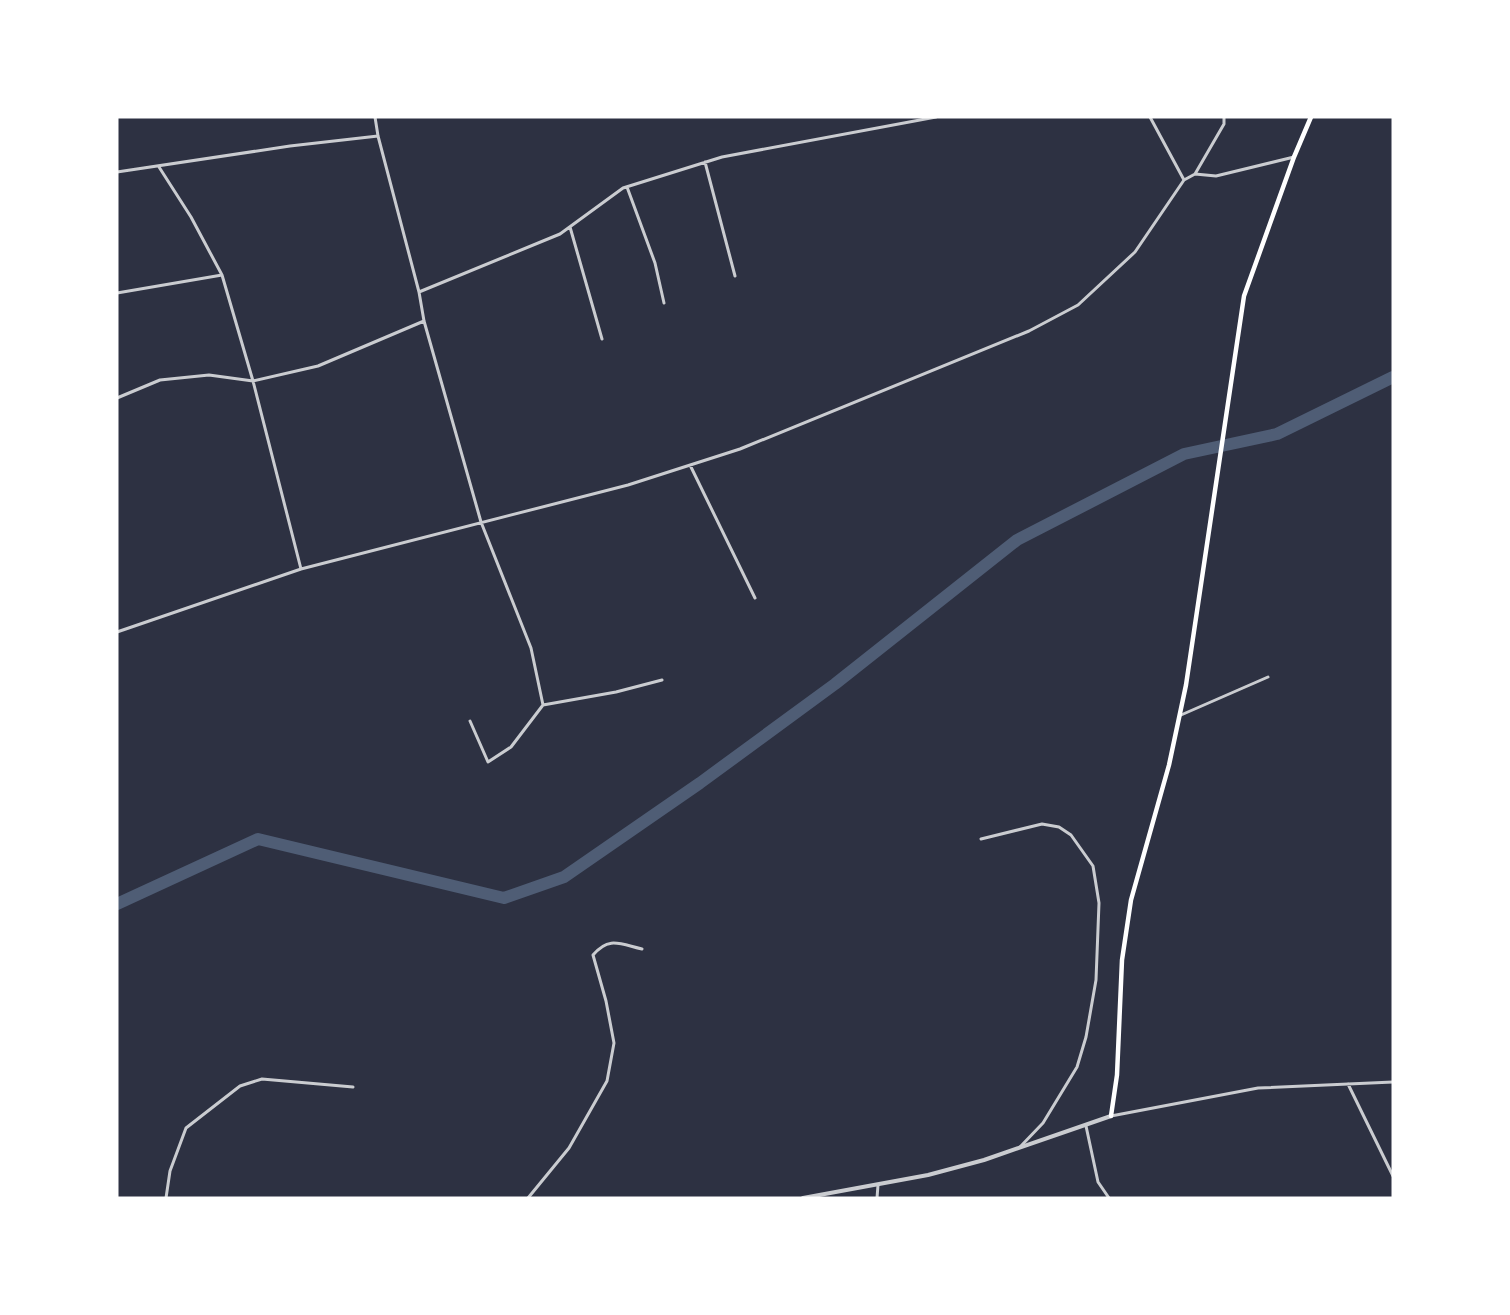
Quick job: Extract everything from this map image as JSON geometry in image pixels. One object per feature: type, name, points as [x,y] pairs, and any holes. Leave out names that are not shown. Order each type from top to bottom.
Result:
[{"type":"main road","points":[[1110,1116],[1117,1075],[1122,960],[1131,900],[1181,715],[1244,296],[1294,157],[1311,117]]},
{"type":"street","points":[[375,117],[419,292],[424,321],[481,522],[531,648],[543,705]]},
{"type":"street","points":[[419,292],[561,234],[627,187],[722,157],[936,117]]},
{"type":"street","points":[[1150,117],[1184,180]]},
{"type":"street","points":[[117,632],[301,569],[628,485],[740,449],[1029,330],[1078,305],[1135,252],[1184,180],[1195,174],[1224,124],[1224,117]]},
{"type":"street","points":[[117,172],[290,146],[378,136]]},
{"type":"street","points":[[1195,174],[1216,176],[1294,157]]},
{"type":"street","points":[[705,162],[735,276]]},
{"type":"street","points":[[159,167],[191,217],[222,275],[253,381],[301,569]]},
{"type":"street","points":[[627,187],[655,263],[664,303]]},
{"type":"street","points":[[570,227],[602,339]]},
{"type":"street","points":[[117,293],[222,275]]},
{"type":"street","points":[[117,398],[160,380],[209,375],[253,381],[318,366],[424,321]]},
{"type":"street","points":[[690,465],[755,598]]},
{"type":"street","points":[[1181,715],[1268,677]]},
{"type":"street","points":[[470,721],[488,762],[511,747],[543,705],[616,692],[662,680]]},
{"type":"street","points":[[981,839],[1042,824],[1059,827],[1071,834],[1093,866],[1098,903],[1096,980],[1086,1037],[1077,1067],[1043,1123],[1019,1148]]},
{"type":"street","points":[[528,1198],[569,1148],[607,1082],[614,1043],[606,1001],[593,955],[601,945],[612,942],[642,949]]},
{"type":"street","points":[[166,1198],[170,1171],[186,1128],[240,1086],[262,1079],[353,1087]]},
{"type":"street","points":[[803,1198],[928,1175],[1019,1148],[1110,1116],[1258,1088],[1393,1082]]},
{"type":"street","points":[[1348,1084],[1393,1176]]},
{"type":"street","points":[[1086,1126],[1098,1182],[1109,1198]]},
{"type":"street","points":[[877,1198],[878,1185]]},
{"type":"waterway","points":[[117,904],[258,839],[504,898],[564,877],[700,783],[835,684],[1017,540],[1184,454],[1277,434],[1393,377]]}]
